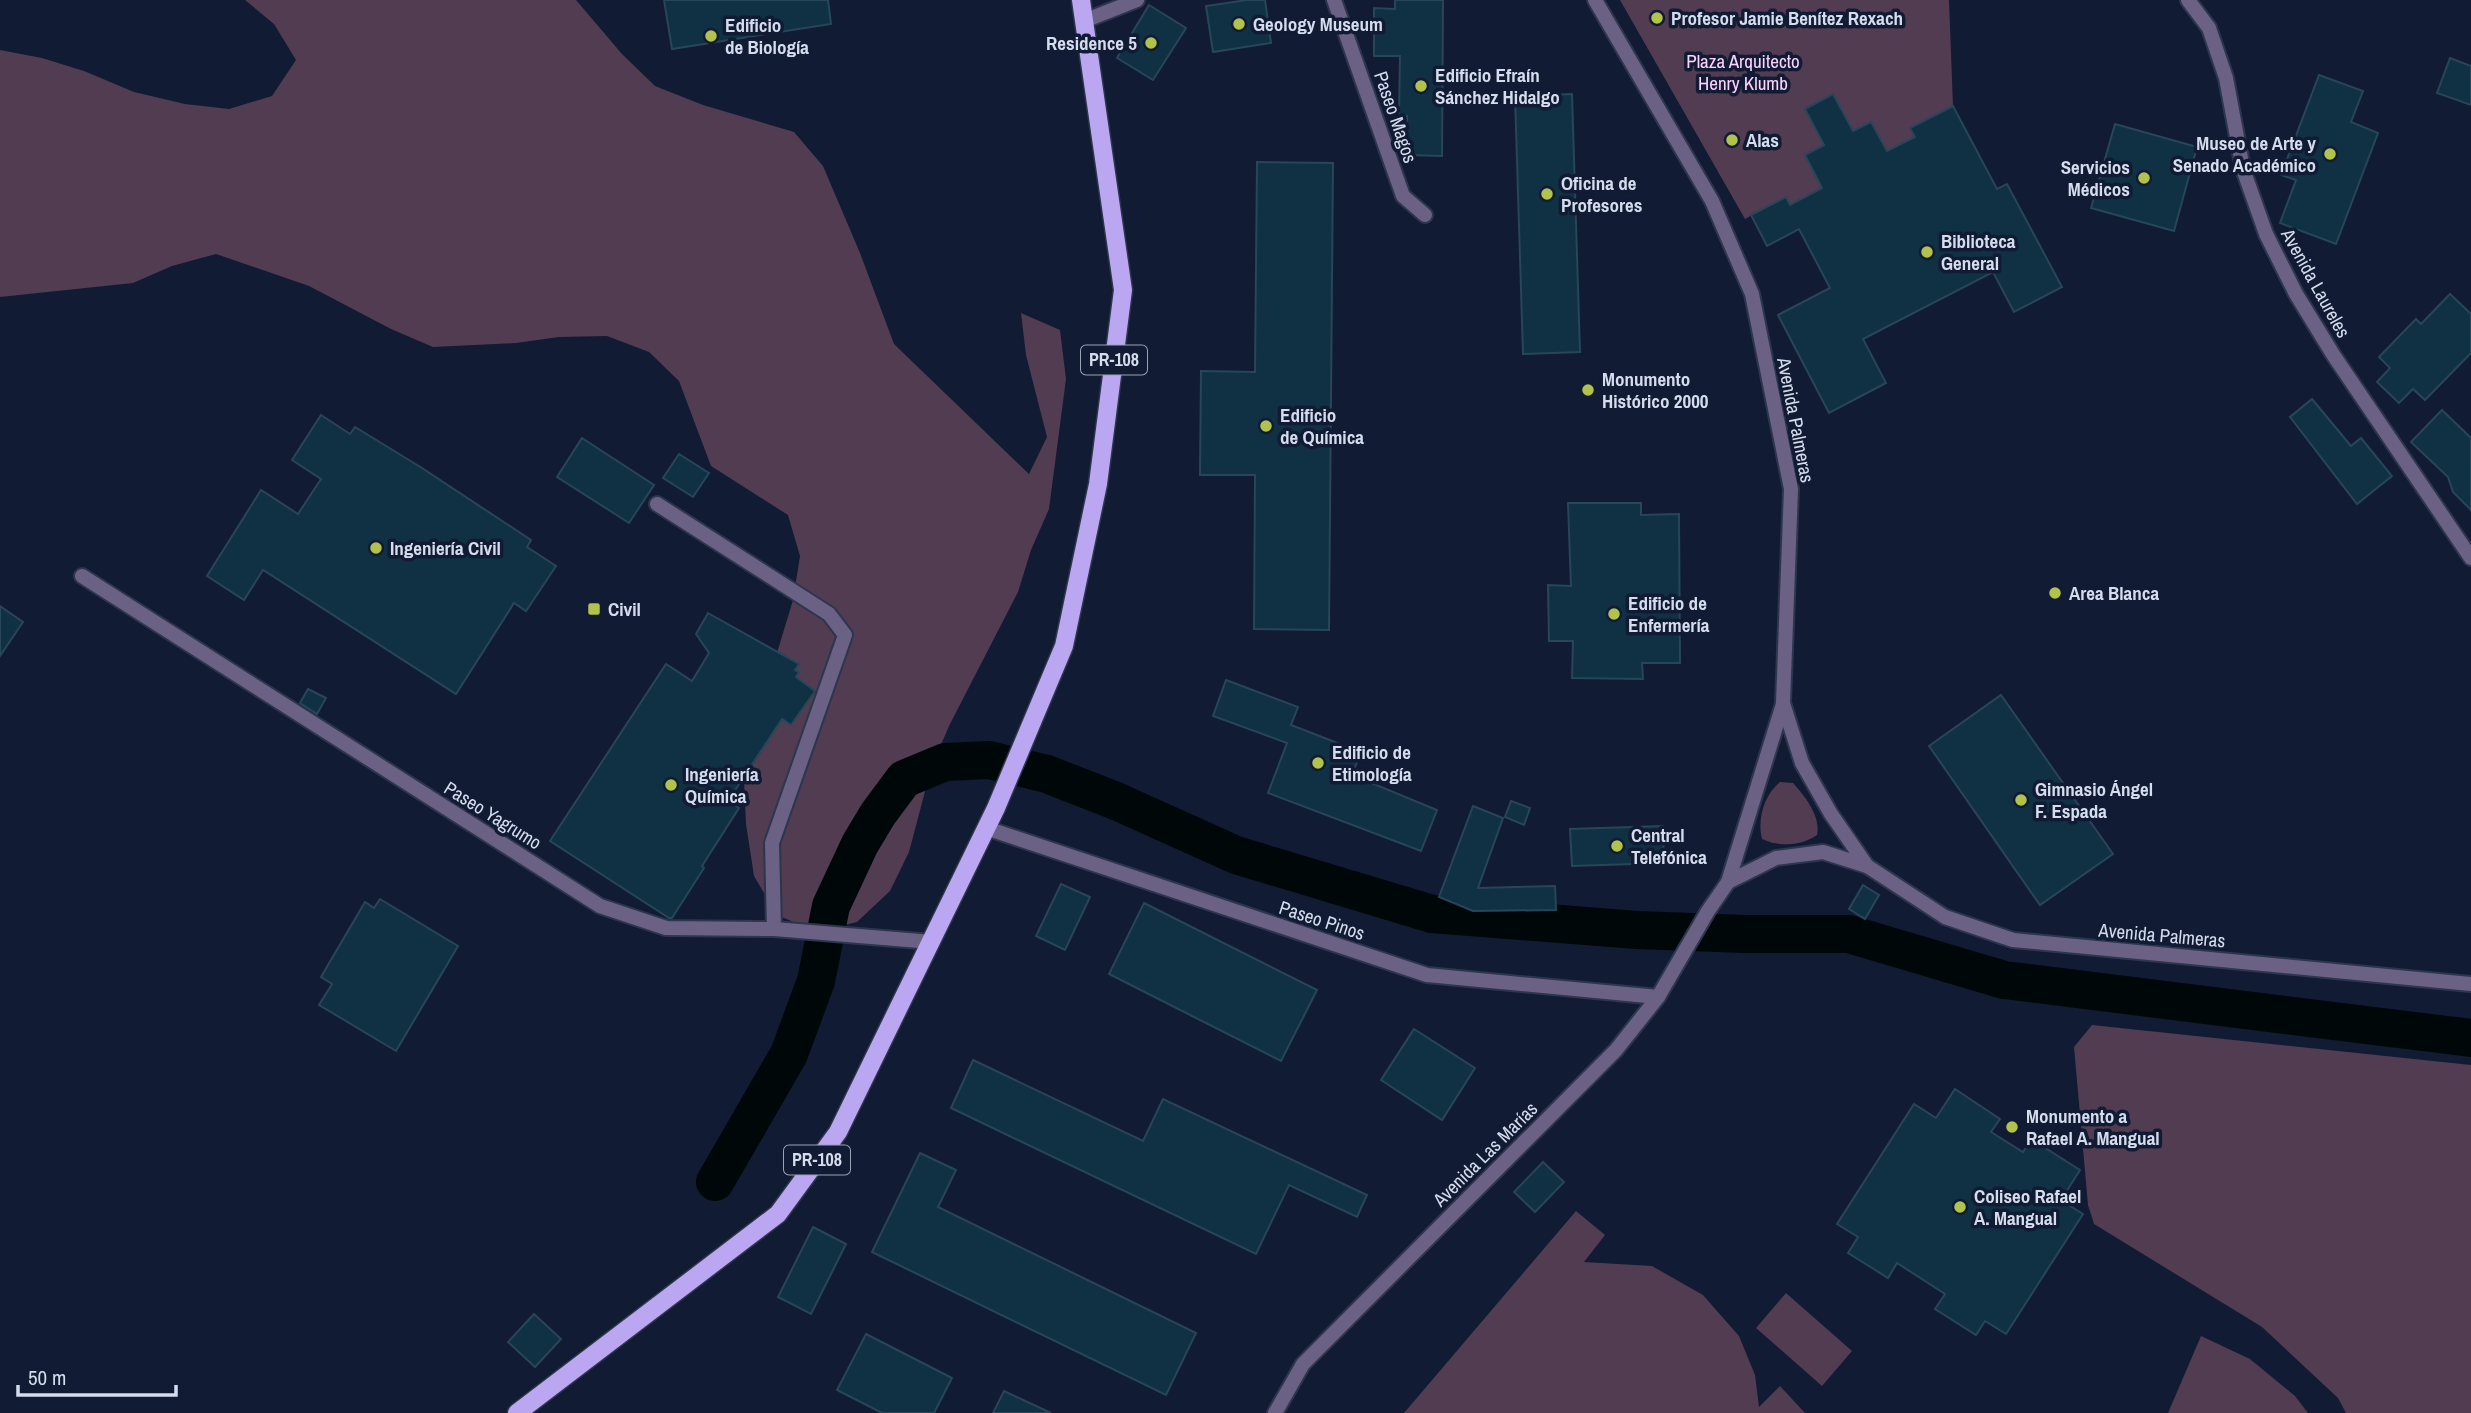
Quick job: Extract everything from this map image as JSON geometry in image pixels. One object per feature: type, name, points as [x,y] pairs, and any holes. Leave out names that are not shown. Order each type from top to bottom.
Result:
[{"type":"main road","name":"PR-108","points":[[517,1413],[778,1214],[838,1132],[996,808],[1064,646],[1098,484],[1123,290],[1081,0]]},
{"type":"street","points":[[1084,20],[1137,0]]},
{"type":"street","name":"Paseo Magos","points":[[1334,0],[1403,196],[1425,215]]},
{"type":"street","name":"Paseo Magos","points":[[1343,0],[1343,23]]},
{"type":"street","name":"Avenida Palmeras","points":[[1595,0],[1712,201],[1752,294],[1791,489],[1783,703],[1802,763],[1831,814],[1867,866]]},
{"type":"street","name":"Avenida Laureles","points":[[2188,0],[2209,28],[2226,78],[2243,169],[2266,234],[2296,294],[2334,356],[2471,558]]},
{"type":"street","points":[[657,504],[829,614],[845,635],[772,843],[774,929]]},
{"type":"street","name":"Paseo Yagrumo","points":[[82,576],[600,906],[666,928],[774,929],[932,942]]},
{"type":"street","points":[[1728,882],[1783,703]]},
{"type":"street","name":"Paseo Pinos","points":[[986,828],[1427,975],[1658,997]]},
{"type":"street","name":"Avenida Palmeras","points":[[1728,882],[1776,858],[1823,852],[1867,866],[1945,917],[2013,940],[2471,984]]},
{"type":"street","name":"Avenida Las Marías","points":[[1276,1413],[1303,1364],[1616,1050],[1658,997],[1707,911],[1728,882]]},
{"type":"green space","points":[[245,0],[576,0],[622,54],[655,86],[703,105],[794,132],[823,166],[860,253],[894,344],[1029,474],[1047,437],[1026,355],[1021,313],[1060,330],[1066,379],[1049,509],[1031,550],[1018,592],[950,724],[932,765],[909,852],[890,891],[857,922],[817,932],[777,915],[754,876],[746,824],[744,780],[767,686],[793,600],[800,556],[788,515],[711,466],[679,381],[649,352],[607,336],[433,347],[391,329],[309,286],[216,254],[172,266],[133,283],[0,297],[0,50],[42,58],[84,71],[134,92],[185,104],[229,109],[272,96],[296,60],[274,24]]},
{"type":"green space","name":"Plaza Arquitecto Henry Klumb","points":[[1620,0],[1949,0],[1953,106],[1910,128],[1915,137],[1887,151],[1871,122],[1853,131],[1833,94],[1805,108],[1824,145],[1805,156],[1822,188],[1790,205],[1786,197],[1745,219]]},
{"type":"green space","points":[[1780,782],[1793,783],[1807,800],[1817,821],[1817,835],[1790,844],[1762,839],[1760,823],[1763,808],[1774,787]]},
{"type":"green space","points":[[2092,1025],[2471,1065],[2471,1413],[2346,1413],[2338,1398],[2262,1327],[2094,1224],[2088,1205],[2074,1047]]},
{"type":"green space","points":[[1576,1211],[1605,1235],[1584,1262],[1652,1266],[1703,1295],[1739,1336],[1755,1375],[1759,1407],[1780,1386],[1805,1413],[1404,1413]]},
{"type":"green space","points":[[1786,1293],[1852,1351],[1822,1386],[1756,1328]]},
{"type":"green space","points":[[2201,1336],[2250,1359],[2295,1396],[2308,1413],[2168,1413]]},
{"type":"building","name":"Edificio de Biología","points":[[664,0],[828,0],[831,24],[672,49]]},
{"type":"building","name":"Geology Museum","points":[[1265,0],[1271,43],[1213,52],[1206,6]]},
{"type":"building","name":"Edificio Efraín Sánchez Hidalgo","points":[[1395,0],[1443,0],[1442,156],[1407,155],[1407,116],[1399,116],[1400,56],[1374,56],[1374,8],[1395,9]]},
{"type":"building","name":"Residence 5","points":[[1149,5],[1186,28],[1153,80],[1117,58]]},
{"type":"building","points":[[2450,58],[2471,66],[2471,105],[2437,93]]},
{"type":"building","name":"Museo de Arte y Senado Académico","points":[[2319,75],[2363,91],[2351,122],[2378,133],[2336,244],[2280,223],[2296,180],[2281,175]]},
{"type":"building","name":"Oficina de Profesores","points":[[1572,94],[1580,352],[1523,354],[1515,96]]},
{"type":"building","name":"Biblioteca General","points":[[1833,94],[1853,131],[1871,122],[1887,151],[1915,137],[1910,128],[1953,106],[1997,189],[2007,184],[2062,287],[2014,312],[1993,272],[1863,339],[1886,383],[1829,413],[1778,315],[1830,288],[1799,229],[1767,246],[1751,215],[1786,197],[1790,205],[1822,188],[1805,155],[1824,145],[1805,109]]},
{"type":"building","name":"Servicios Médicos","points":[[2115,124],[2197,147],[2174,231],[2091,208]]},
{"type":"building","name":"Edificio de Química","points":[[1257,162],[1333,163],[1329,630],[1254,629],[1255,475],[1200,475],[1201,371],[1255,372]]},
{"type":"building","points":[[2450,294],[2471,314],[2471,353],[2425,400],[2413,389],[2399,403],[2377,382],[2390,368],[2379,357],[2416,319],[2421,324]]},
{"type":"building","points":[[2312,399],[2351,446],[2361,438],[2392,476],[2357,504],[2290,417]]},
{"type":"building","points":[[2442,410],[2471,438],[2471,510],[2453,492],[2448,477],[2411,442]]},
{"type":"building","name":"Ingeniería Civil","points":[[321,415],[350,434],[355,427],[422,468],[531,540],[527,547],[556,566],[526,611],[514,603],[456,694],[263,570],[244,600],[207,576],[261,490],[298,514],[321,479],[292,460]]},
{"type":"building","points":[[582,438],[654,485],[629,523],[557,477]]},
{"type":"building","points":[[679,454],[709,473],[693,497],[663,478]]},
{"type":"building","name":"Edificio de Enfermería","points":[[1568,503],[1641,503],[1641,515],[1679,514],[1680,663],[1642,663],[1643,679],[1572,678],[1573,641],[1549,641],[1548,585],[1571,586]]},
{"type":"building","points":[[0,606],[23,622],[0,656]]},
{"type":"building","name":"Ingeniería Química","points":[[708,613],[799,664],[795,670],[799,672],[796,677],[815,691],[791,725],[782,719],[728,801],[739,808],[702,866],[704,868],[672,918],[669,918],[550,841],[666,664],[692,681],[709,653],[696,634]]},
{"type":"building","name":"Edificio de Etimología","points":[[1226,680],[1298,707],[1291,725],[1361,752],[1352,775],[1437,810],[1421,851],[1268,793],[1287,743],[1213,716]]},
{"type":"building","points":[[308,689],[326,698],[317,714],[300,703]]},
{"type":"building","name":"Gimnasio Ángel F. Espada","points":[[2001,695],[2113,854],[2040,905],[1929,746]]},
{"type":"building","points":[[1511,801],[1530,808],[1524,825],[1505,817]]},
{"type":"building","points":[[1473,806],[1503,818],[1478,888],[1555,886],[1556,910],[1473,911],[1439,897]]},
{"type":"building","name":"Central Telefónica","points":[[1663,826],[1664,863],[1572,866],[1570,829]]},
{"type":"building","points":[[1061,884],[1090,897],[1065,950],[1036,936]]},
{"type":"building","points":[[1863,885],[1879,895],[1865,919],[1849,909]]},
{"type":"building","points":[[380,899],[458,946],[396,1051],[319,1005],[332,984],[321,977],[365,902],[374,908]]},
{"type":"building","points":[[1144,903],[1317,990],[1281,1061],[1109,974]]},
{"type":"building","points":[[1414,1029],[1475,1068],[1442,1120],[1381,1080]]},
{"type":"building","points":[[973,1060],[1143,1141],[1163,1099],[1367,1195],[1357,1217],[1289,1185],[1256,1254],[951,1108]]},
{"type":"building","name":"Coliseo Rafael A. Mangual","points":[[1955,1089],[2000,1119],[1991,1132],[2023,1152],[2031,1139],[2080,1170],[2061,1200],[2083,1214],[2006,1334],[1985,1321],[1976,1335],[1935,1309],[1945,1294],[1897,1263],[1888,1278],[1848,1253],[1858,1237],[1837,1224],[1914,1104],[1936,1118]]},
{"type":"building","points":[[920,1153],[956,1170],[938,1207],[1196,1333],[1166,1395],[872,1252]]},
{"type":"building","points":[[1543,1162],[1564,1182],[1535,1212],[1514,1192]]},
{"type":"building","points":[[813,1227],[846,1244],[811,1314],[778,1297]]},
{"type":"building","points":[[534,1314],[561,1339],[535,1367],[508,1342]]},
{"type":"building","points":[[866,1334],[952,1378],[934,1413],[882,1413],[837,1390]]},
{"type":"building","points":[[1004,1391],[1051,1413],[993,1413]]},
{"type":"waterway","points":[[715,1182],[789,1054],[816,981],[831,906],[860,844],[904,779],[945,762],[989,760],[1047,774],[1116,801],[1236,855],[1432,914],[1637,930],[1849,934],[2004,980],[2471,1038]]},
{"type":"place","name":"Profesor Jamie Benítez Rexach","points":[[1657,18]]},
{"type":"place","name":"Geology Museum","points":[[1239,24]]},
{"type":"place","name":"Edificio de Biología","points":[[711,36]]},
{"type":"place","name":"Residence 5","points":[[1151,43]]},
{"type":"place","name":"Edificio Efraín Sánchez Hidalgo","points":[[1421,86]]},
{"type":"place","name":"Alas","points":[[1732,140]]},
{"type":"place","name":"Museo de Arte y Senado Académico","points":[[2330,154]]},
{"type":"place","name":"Servicios Médicos","points":[[2144,178]]},
{"type":"place","name":"Oficina de Profesores","points":[[1547,194]]},
{"type":"place","name":"Biblioteca General","points":[[1927,252]]},
{"type":"place","name":"Monumento Histórico 2000","points":[[1588,390]]},
{"type":"place","name":"Edificio de Química","points":[[1266,426]]},
{"type":"place","name":"Ingeniería Civil","points":[[376,548]]},
{"type":"place","name":"Area Blanca","points":[[2055,593]]},
{"type":"place","name":"Civil","points":[[594,609]]},
{"type":"place","name":"Edificio de Enfermería","points":[[1614,614]]},
{"type":"place","name":"Edificio de Etimología","points":[[1318,763]]},
{"type":"place","name":"Ingeniería Química","points":[[671,785]]},
{"type":"place","name":"Gimnasio Ángel F. Espada","points":[[2021,800]]},
{"type":"place","name":"Central Telefónica","points":[[1617,846]]},
{"type":"place","name":"Monumento a Rafael A. Mangual","points":[[2012,1127]]},
{"type":"place","name":"Coliseo Rafael A. Mangual","points":[[1960,1207]]}]
